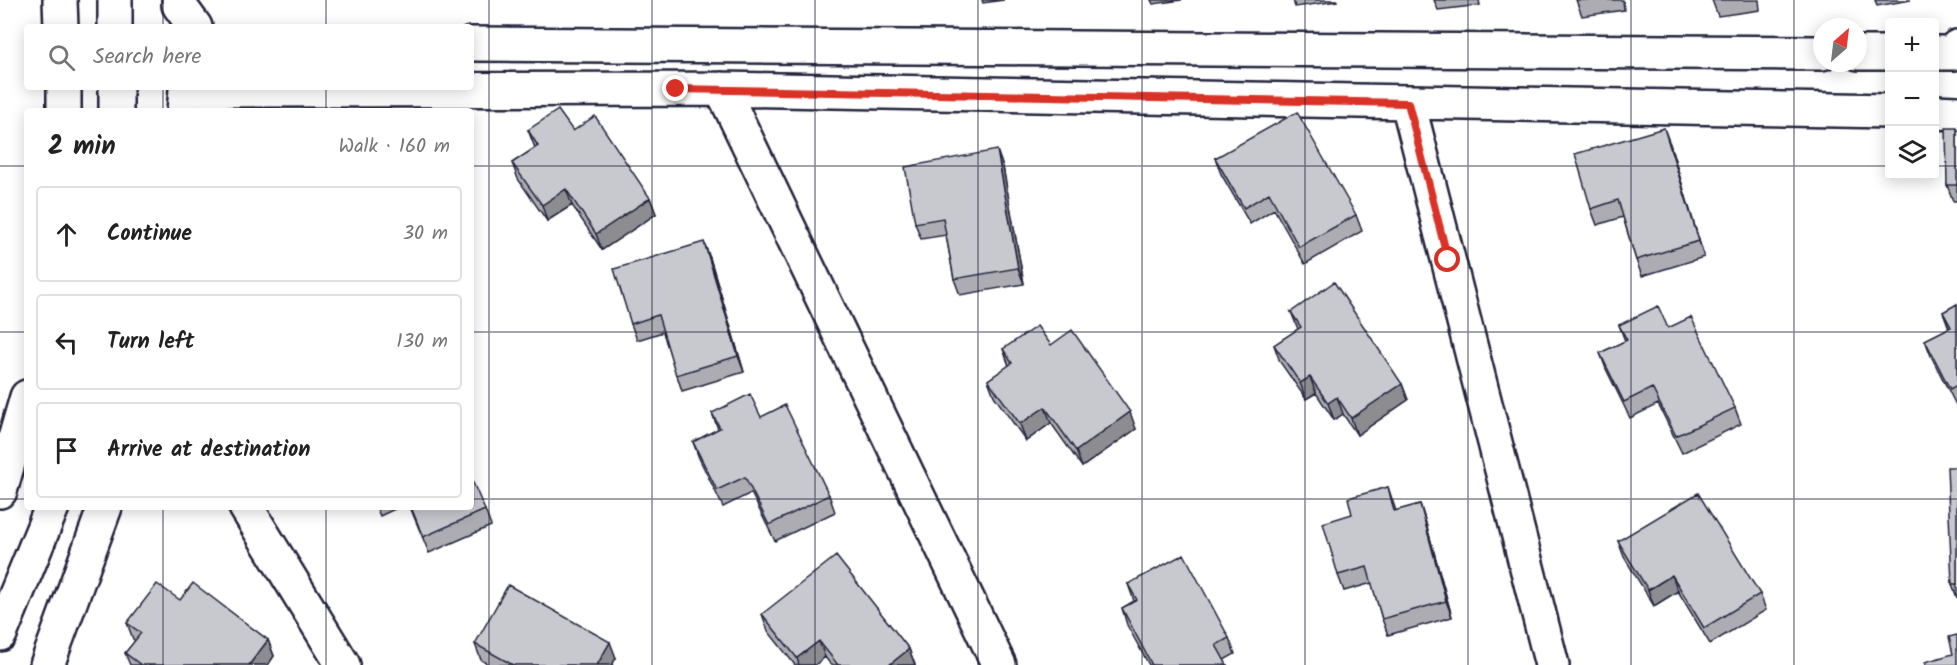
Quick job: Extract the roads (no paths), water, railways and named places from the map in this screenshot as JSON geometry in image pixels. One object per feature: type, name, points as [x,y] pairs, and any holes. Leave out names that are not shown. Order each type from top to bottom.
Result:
[{"type":"street","points":[[60,0],[61,24]]},
{"type":"street","points":[[115,0],[115,24]]},
{"type":"street","points":[[178,0],[193,24]]},
{"type":"street","points":[[474,44],[1813,52]]},
{"type":"street","points":[[1939,53],[1953,53],[1957,47]]},
{"type":"street","points":[[1867,53],[1885,53]]},
{"type":"street","points":[[474,89],[722,89],[1885,111]]},
{"type":"street","points":[[722,89],[999,665]]},
{"type":"street","points":[[64,90],[64,108]]},
{"type":"street","points":[[116,90],[116,108]]},
{"type":"street","points":[[184,108],[186,90]]},
{"type":"street","points":[[1408,103],[1552,665]]},
{"type":"street","points":[[1939,112],[1957,113]]},
{"type":"street","points":[[0,491],[24,407]]},
{"type":"street","points":[[0,634],[51,510]]},
{"type":"street","points":[[47,665],[104,510]]},
{"type":"street","points":[[248,510],[343,665]]}]
